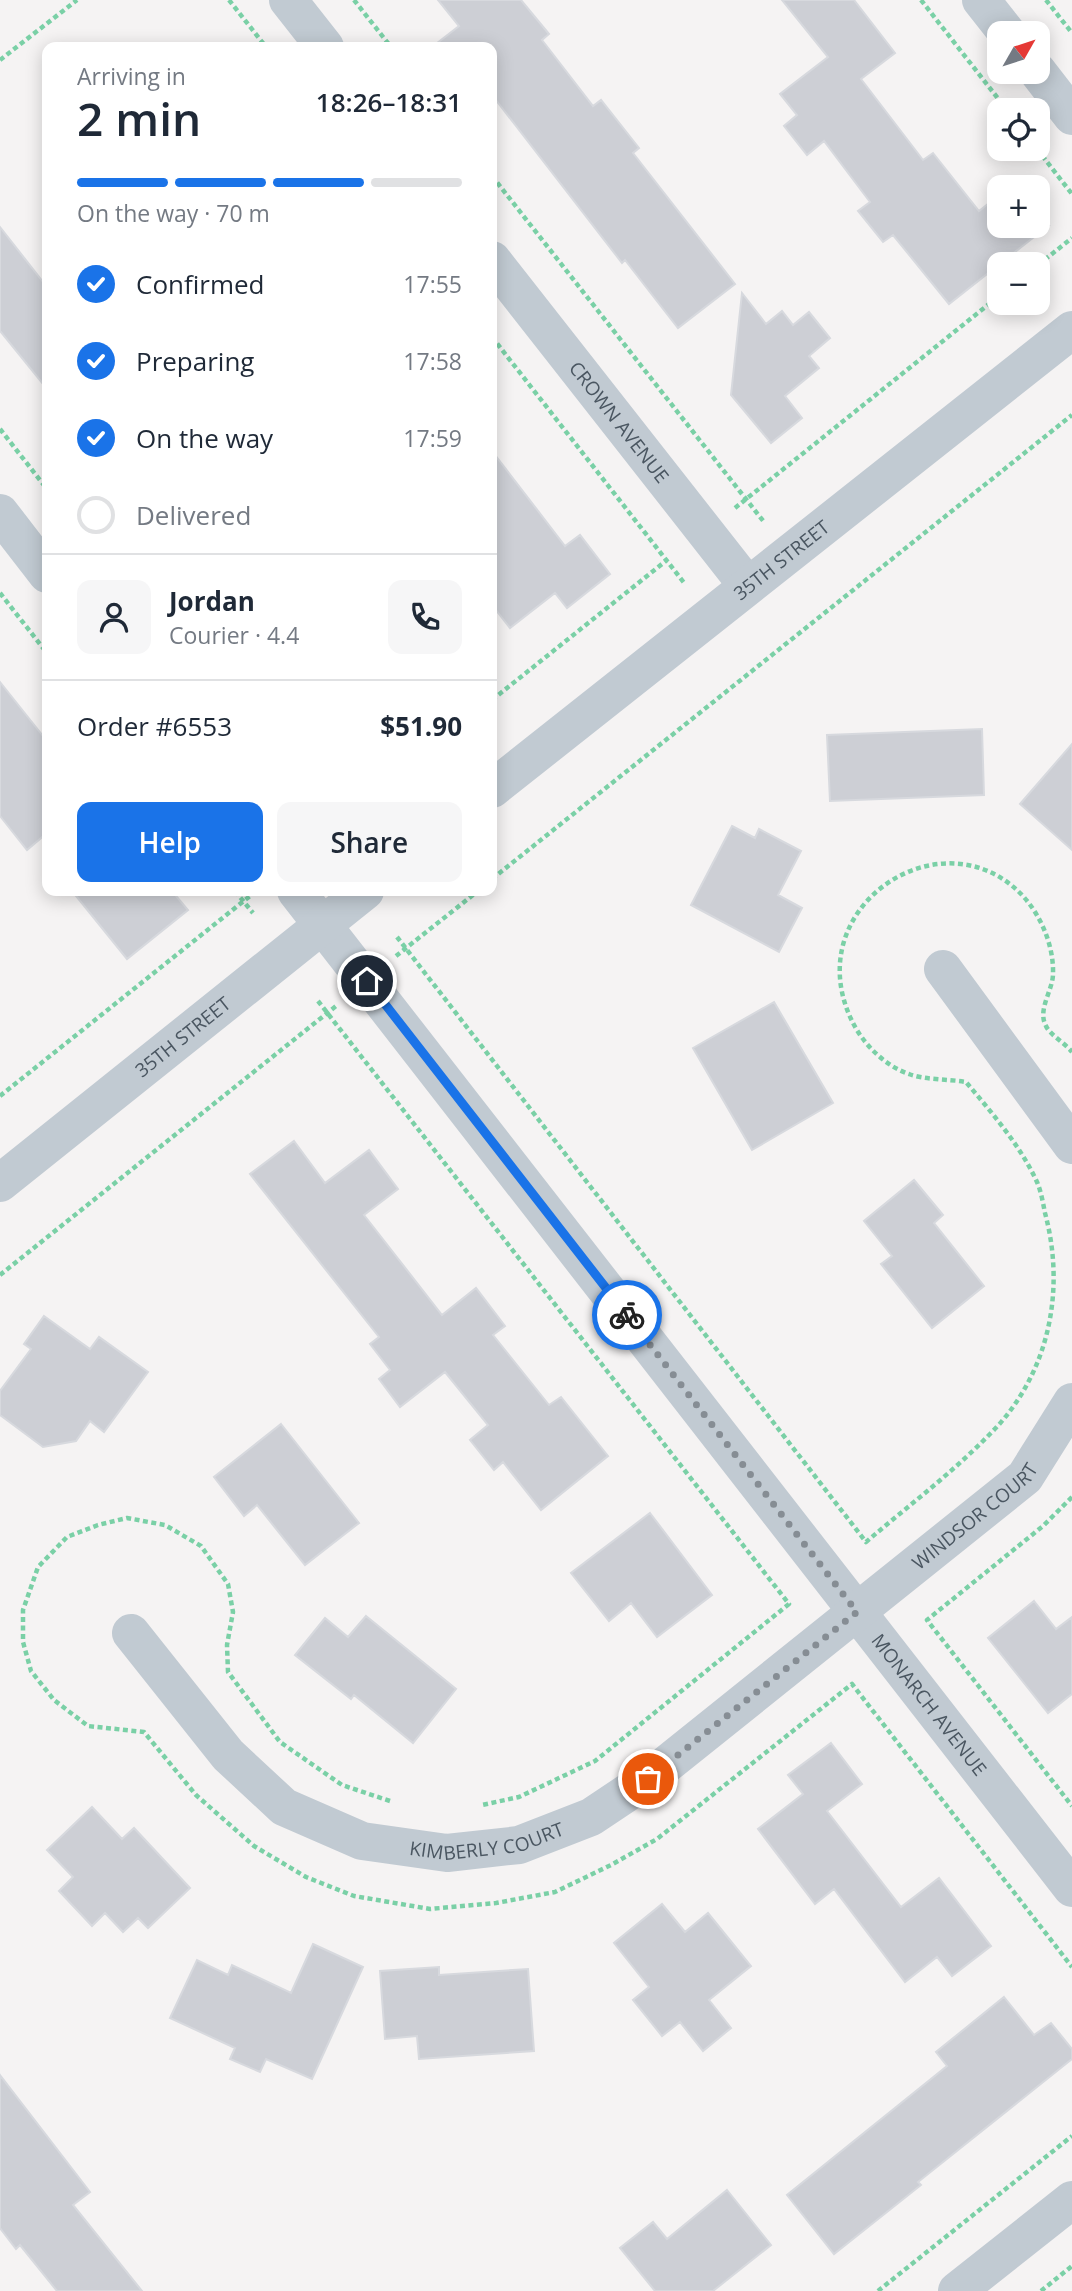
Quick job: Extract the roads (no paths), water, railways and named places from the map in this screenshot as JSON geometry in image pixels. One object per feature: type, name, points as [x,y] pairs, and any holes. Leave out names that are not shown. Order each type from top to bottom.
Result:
[{"type":"street","points":[[288,0],[321,42]]},
{"type":"street","points":[[981,0],[998,21]]},
{"type":"street","points":[[1047,84],[1072,116]]},
{"type":"street","name":"CROWN AVENUE","points":[[497,266],[747,585]]},
{"type":"street","name":"35TH STREET","points":[[497,785],[1072,330]]},
{"type":"street","points":[[0,513],[42,568]]},
{"type":"street","name":"MONARCH AVENUE","points":[[300,896],[1072,1888]]},
{"type":"street","name":"35TH STREET","points":[[0,1183],[359,896]]},
{"type":"street","points":[[943,969],[1072,1145]]},
{"type":"street","name":"WINDSOR COURT","points":[[857,1612],[1025,1478],[1072,1402]]},
{"type":"street","name":"KIMBERLY COURT","points":[[131,1633],[228,1755],[284,1807],[362,1841],[447,1853],[519,1845],[591,1817],[648,1779],[857,1612]]},
{"type":"street","points":[[957,2291],[1072,2200]]}]
